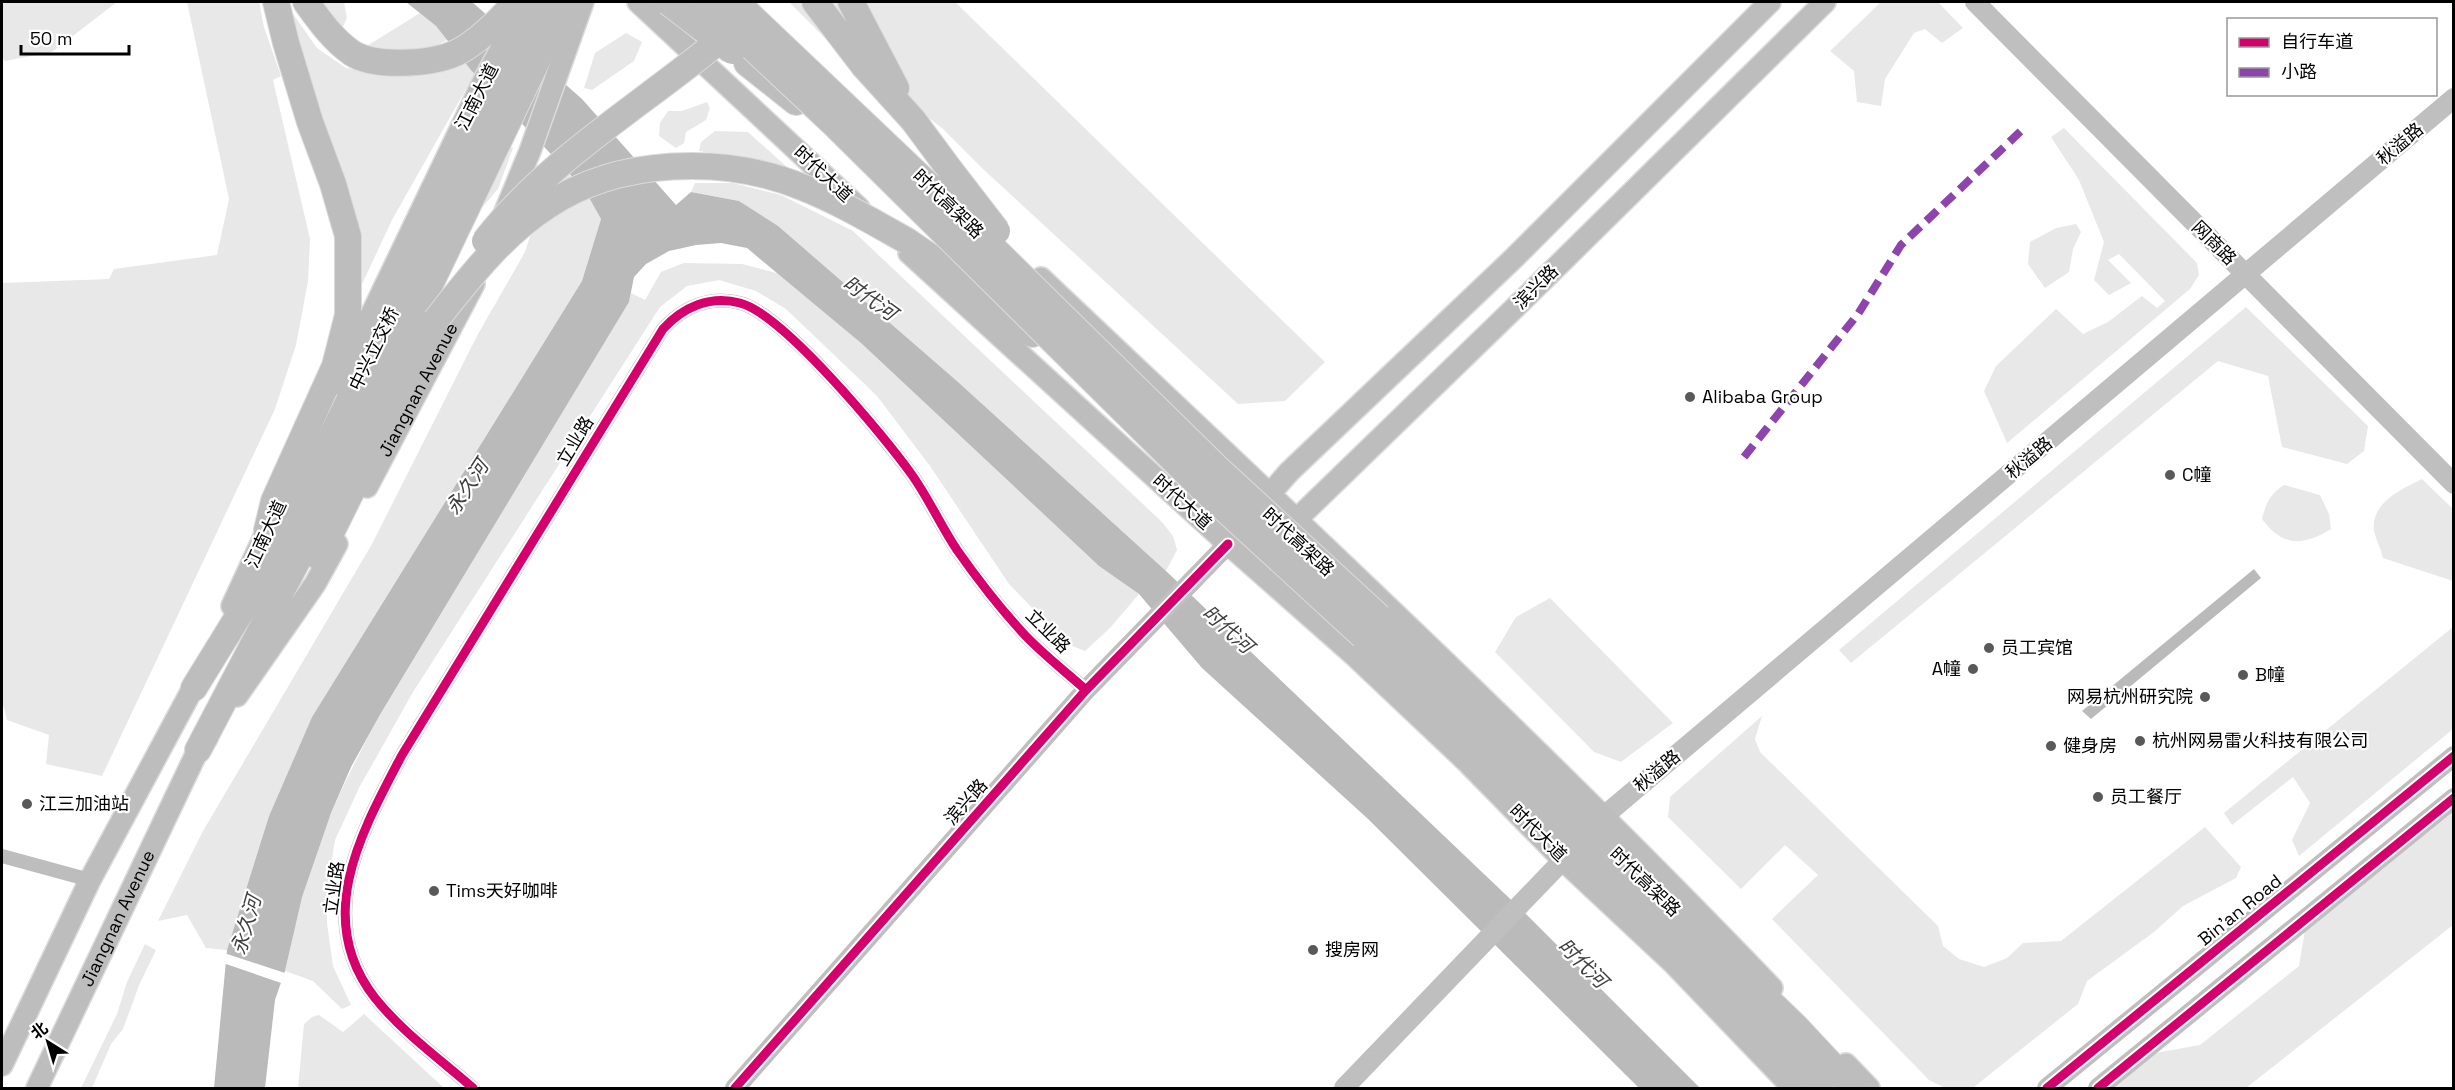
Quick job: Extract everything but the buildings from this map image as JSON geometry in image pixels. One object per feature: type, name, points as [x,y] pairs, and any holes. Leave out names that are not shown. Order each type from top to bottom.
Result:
[{"type":"highway","points":[[276,2],[303,100],[333,184],[348,236],[348,315],[335,366],[274,501],[293,543]]},
{"type":"highway","points":[[306,2],[326,29],[354,54],[386,64],[429,60],[456,53],[503,18],[515,2]]},
{"type":"highway","name":"中兴立交桥","points":[[194,688],[247,602],[293,543],[540,2]]},
{"type":"highway","name":"Jiangnan Avenue","points":[[293,543],[565,2]]},
{"type":"highway","points":[[668,2],[864,156]]},
{"type":"highway","name":"时代高架路","points":[[704,2],[834,124],[1204,490],[1363,636],[1682,942],[1820,1089]]},
{"type":"highway","name":"时代高架路","points":[[736,2],[884,141],[1217,468],[1379,617],[1564,804],[1794,1025],[1853,1089]]},
{"type":"highway","points":[[198,750],[274,638],[293,543],[436,320],[478,250],[499,223],[564,161],[706,52],[758,2]]},
{"type":"highway","points":[[815,2],[864,66],[913,120],[971,200],[1085,338]]},
{"type":"highway","points":[[851,2],[913,120]]},
{"type":"highway","points":[[436,320],[472,275],[508,236],[548,205],[583,187],[617,175],[661,167],[708,165],[753,171],[801,186],[908,241],[979,290],[1125,412]]},
{"type":"main road","name":"江南大道","points":[[293,543],[482,86],[526,2]]},
{"type":"main road","name":"Jiangnan Avenue","points":[[37,1089],[198,750],[315,584],[484,266],[530,151],[583,2]]},
{"type":"main road","name":"时代大道","points":[[638,2],[835,186],[1364,665],[1466,761],[1563,860],[1673,963],[1793,1089]]},
{"type":"main road","points":[[749,2],[1435,651],[1604,816],[1869,1089]]},
{"type":"main road","name":"滨兴路","points":[[1228,544],[1289,472],[1514,258],[1770,2]]},
{"type":"main road","name":"滨兴路","points":[[1228,544],[1297,519],[1825,2]]},
{"type":"main road","points":[[2,1065],[90,880],[194,688]]},
{"type":"street","name":"网商路","points":[[1975,2],[2454,484]]},
{"type":"street","name":"秋溢路","points":[[1604,816],[2454,98]]},
{"type":"street","name":"立业路","points":[[473,1089],[395,1018],[376,998],[358,968],[348,942],[344,914],[349,870],[374,809],[402,755],[663,329],[674,316],[707,301],[722,300],[742,303],[771,319],[839,386],[912,476],[957,550],[1022,632],[1086,690]]},
{"type":"street","name":"滨兴路","points":[[735,1089],[1086,690],[1228,544]]},
{"type":"street","name":"Bin'an Road","points":[[2047,1089],[2454,756]]},
{"type":"street","points":[[2098,1089],[2454,798]]},
{"type":"street","points":[[2,856],[90,880]]},
{"type":"street","points":[[1344,1089],[1563,860]]},
{"type":"shaded area","points":[[2,2],[117,2],[52,52],[5,61],[2,57]]},
{"type":"shaded area","points":[[187,2],[259,2],[264,27],[281,76],[273,80],[310,239],[308,281],[296,345],[275,409],[102,776],[46,764],[49,735],[7,720],[2,700],[2,283],[109,279],[114,269],[217,255],[229,199]]},
{"type":"shaded area","points":[[309,2],[344,2],[347,18],[340,33]]},
{"type":"shaded area","points":[[789,2],[955,2],[1325,362],[1285,401],[1238,404],[983,169],[942,128],[834,47]]},
{"type":"shaded area","points":[[1881,2],[1938,2],[1963,28],[1942,43],[1925,29],[1914,33],[1885,79],[1881,106],[1857,102],[1854,71],[1830,51]]},
{"type":"shaded area","points":[[286,4],[317,48],[346,68],[376,73],[462,58],[475,73],[392,220],[356,297],[326,130]]},
{"type":"shaded area","points":[[420,13],[436,26],[447,40],[424,52],[362,49]]},
{"type":"shaded area","points":[[626,33],[642,42],[634,61],[592,90],[584,88],[595,53]]},
{"type":"shaded area","points":[[707,102],[710,108],[706,120],[686,132],[684,143],[676,148],[659,136],[660,123],[668,111],[682,111]]},
{"type":"shaded area","points":[[2064,128],[2197,263],[2199,275],[2190,289],[2007,443],[1984,391],[1996,366],[2056,309],[2083,334],[2108,322],[2142,296],[2157,308],[2165,301],[2119,254],[2108,260],[2131,283],[2109,295],[2094,280],[2104,242],[2079,180],[2051,137]]},
{"type":"shaded area","points":[[715,131],[748,132],[798,177],[746,158],[699,151],[701,142]]},
{"type":"shaded area","points":[[503,144],[513,148],[498,189],[474,217]]},
{"type":"shaded area","points":[[555,159],[587,194],[601,219],[582,281],[312,717],[269,816],[227,950],[206,948],[187,915],[158,921],[203,831],[372,544],[478,334],[525,252]]},
{"type":"shaded area","points":[[695,183],[733,183],[781,195],[853,231],[1162,522],[1173,536],[1177,550],[1166,571],[958,382],[755,212],[739,201],[691,192]]},
{"type":"shaded area","points":[[2076,224],[2081,232],[2073,249],[2069,272],[2045,288],[2028,264],[2030,242],[2056,228]]},
{"type":"shaded area","points":[[684,263],[742,264],[780,274],[861,343],[1099,566],[1139,594],[1110,628],[1085,651],[1067,644],[1009,584],[930,466],[877,396],[786,309],[756,291],[719,280],[687,286],[660,307],[413,692],[359,788],[335,840],[327,890],[327,923],[333,966],[351,1005],[342,1009],[313,981],[285,971],[308,874],[335,803],[381,713],[629,302],[631,293],[645,300],[661,272]]},
{"type":"shaded area","points":[[2246,307],[2368,426],[2364,451],[2347,464],[2282,447],[2268,376],[2218,361],[1851,663],[1839,650]]},
{"type":"shaded area","points":[[2422,479],[2453,509],[2453,581],[2383,558],[2374,531],[2374,521],[2382,505],[2397,492]]},
{"type":"shaded area","points":[[2284,485],[2320,495],[2329,514],[2331,529],[2311,539],[2293,541],[2285,539],[2270,528],[2262,519],[2265,508],[2272,495]]},
{"type":"shaded area","points":[[1550,598],[1673,723],[1621,762],[1594,752],[1495,652],[1516,617]]},
{"type":"shaded area","points":[[2453,627],[2453,729],[2299,856],[2292,840],[2310,803],[2293,777],[2232,825],[2224,813]]},
{"type":"shaded area","points":[[1762,716],[1755,739],[1760,752],[1938,926],[1943,946],[1959,959],[1984,967],[2007,958],[2023,943],[2061,941],[2205,827],[2241,867],[2236,878],[2183,906],[2154,932],[2087,981],[2078,1004],[1974,1087],[1945,1088],[1929,1080],[1772,919],[1818,875],[1785,845],[1741,889],[1668,817],[1670,797]]},
{"type":"shaded area","points":[[2453,810],[2453,925],[2246,1088],[2113,1088],[2155,1053],[2200,1045],[2299,966],[2305,930]]},
{"type":"shaded area","points":[[145,944],[156,950],[140,983],[123,1029],[111,1044],[92,1088],[81,1088],[117,1014],[127,982]]},
{"type":"shaded area","points":[[364,1014],[444,1088],[298,1088],[304,1024],[312,1017],[319,1015],[343,1032]]},
{"type":"water","name":"永久河","points":[[406,2],[472,2],[582,99],[676,205],[691,192],[739,201],[778,226],[958,382],[1166,571],[1528,916],[1700,1088],[1639,1088],[1367,818],[1202,668],[1139,594],[1099,566],[861,343],[747,248],[721,243],[696,245],[669,251],[646,264],[634,277],[629,302],[381,713],[351,767],[331,813],[302,897],[285,971],[275,1000],[265,1088],[214,1088],[227,950],[269,816],[312,717],[582,281],[601,219],[587,194],[567,171],[471,70],[436,26]]},
{"type":"water","points":[[2254,569],[2261,578],[2091,719],[2082,711]]},
{"type":"pier","points":[[224,953],[288,974],[284,984],[223,963]]},
{"type":"marked path","points":[[1744,457],[1858,314],[1901,245],[2023,129]]},
{"type":"cycle path","points":[[473,1088],[397,1022],[375,998],[356,968],[347,937],[345,906],[350,875],[359,844],[402,755],[663,329],[688,309],[708,302],[740,303],[759,312],[806,352],[857,406],[898,457],[918,484],[957,550],[1005,613],[1037,647],[1086,690]]},
{"type":"cycle path","points":[[735,1088],[1086,690],[1228,544]]},
{"type":"cycle path","points":[[2047,1088],[2454,756]]},
{"type":"cycle path","points":[[2098,1088],[2454,798]]},
{"type":"place","name":"Alibaba Group","points":[[1690,397]]},
{"type":"place","name":"C幢","points":[[2170,475]]},
{"type":"place","name":"员工宾馆","points":[[1989,648]]},
{"type":"place","name":"A幢","points":[[1973,669]]},
{"type":"place","name":"B幢","points":[[2243,675]]},
{"type":"place","name":"网易杭州研究院","points":[[2205,697]]},
{"type":"place","name":"杭州网易雷火科技有限公司","points":[[2140,741]]},
{"type":"place","name":"健身房","points":[[2051,746]]},
{"type":"place","name":"员工餐厅","points":[[2098,797]]},
{"type":"place","name":"江三加油站","points":[[27,804]]},
{"type":"place","name":"Tims天好咖啡","points":[[434,891]]},
{"type":"place","name":"搜房网","points":[[1313,950]]},
{"type":"water label","name":"时代河","points":[[870,298]]},
{"type":"water label","name":"时代河","points":[[1228,629]]},
{"type":"water label","name":"时代河","points":[[1583,963]]}]
